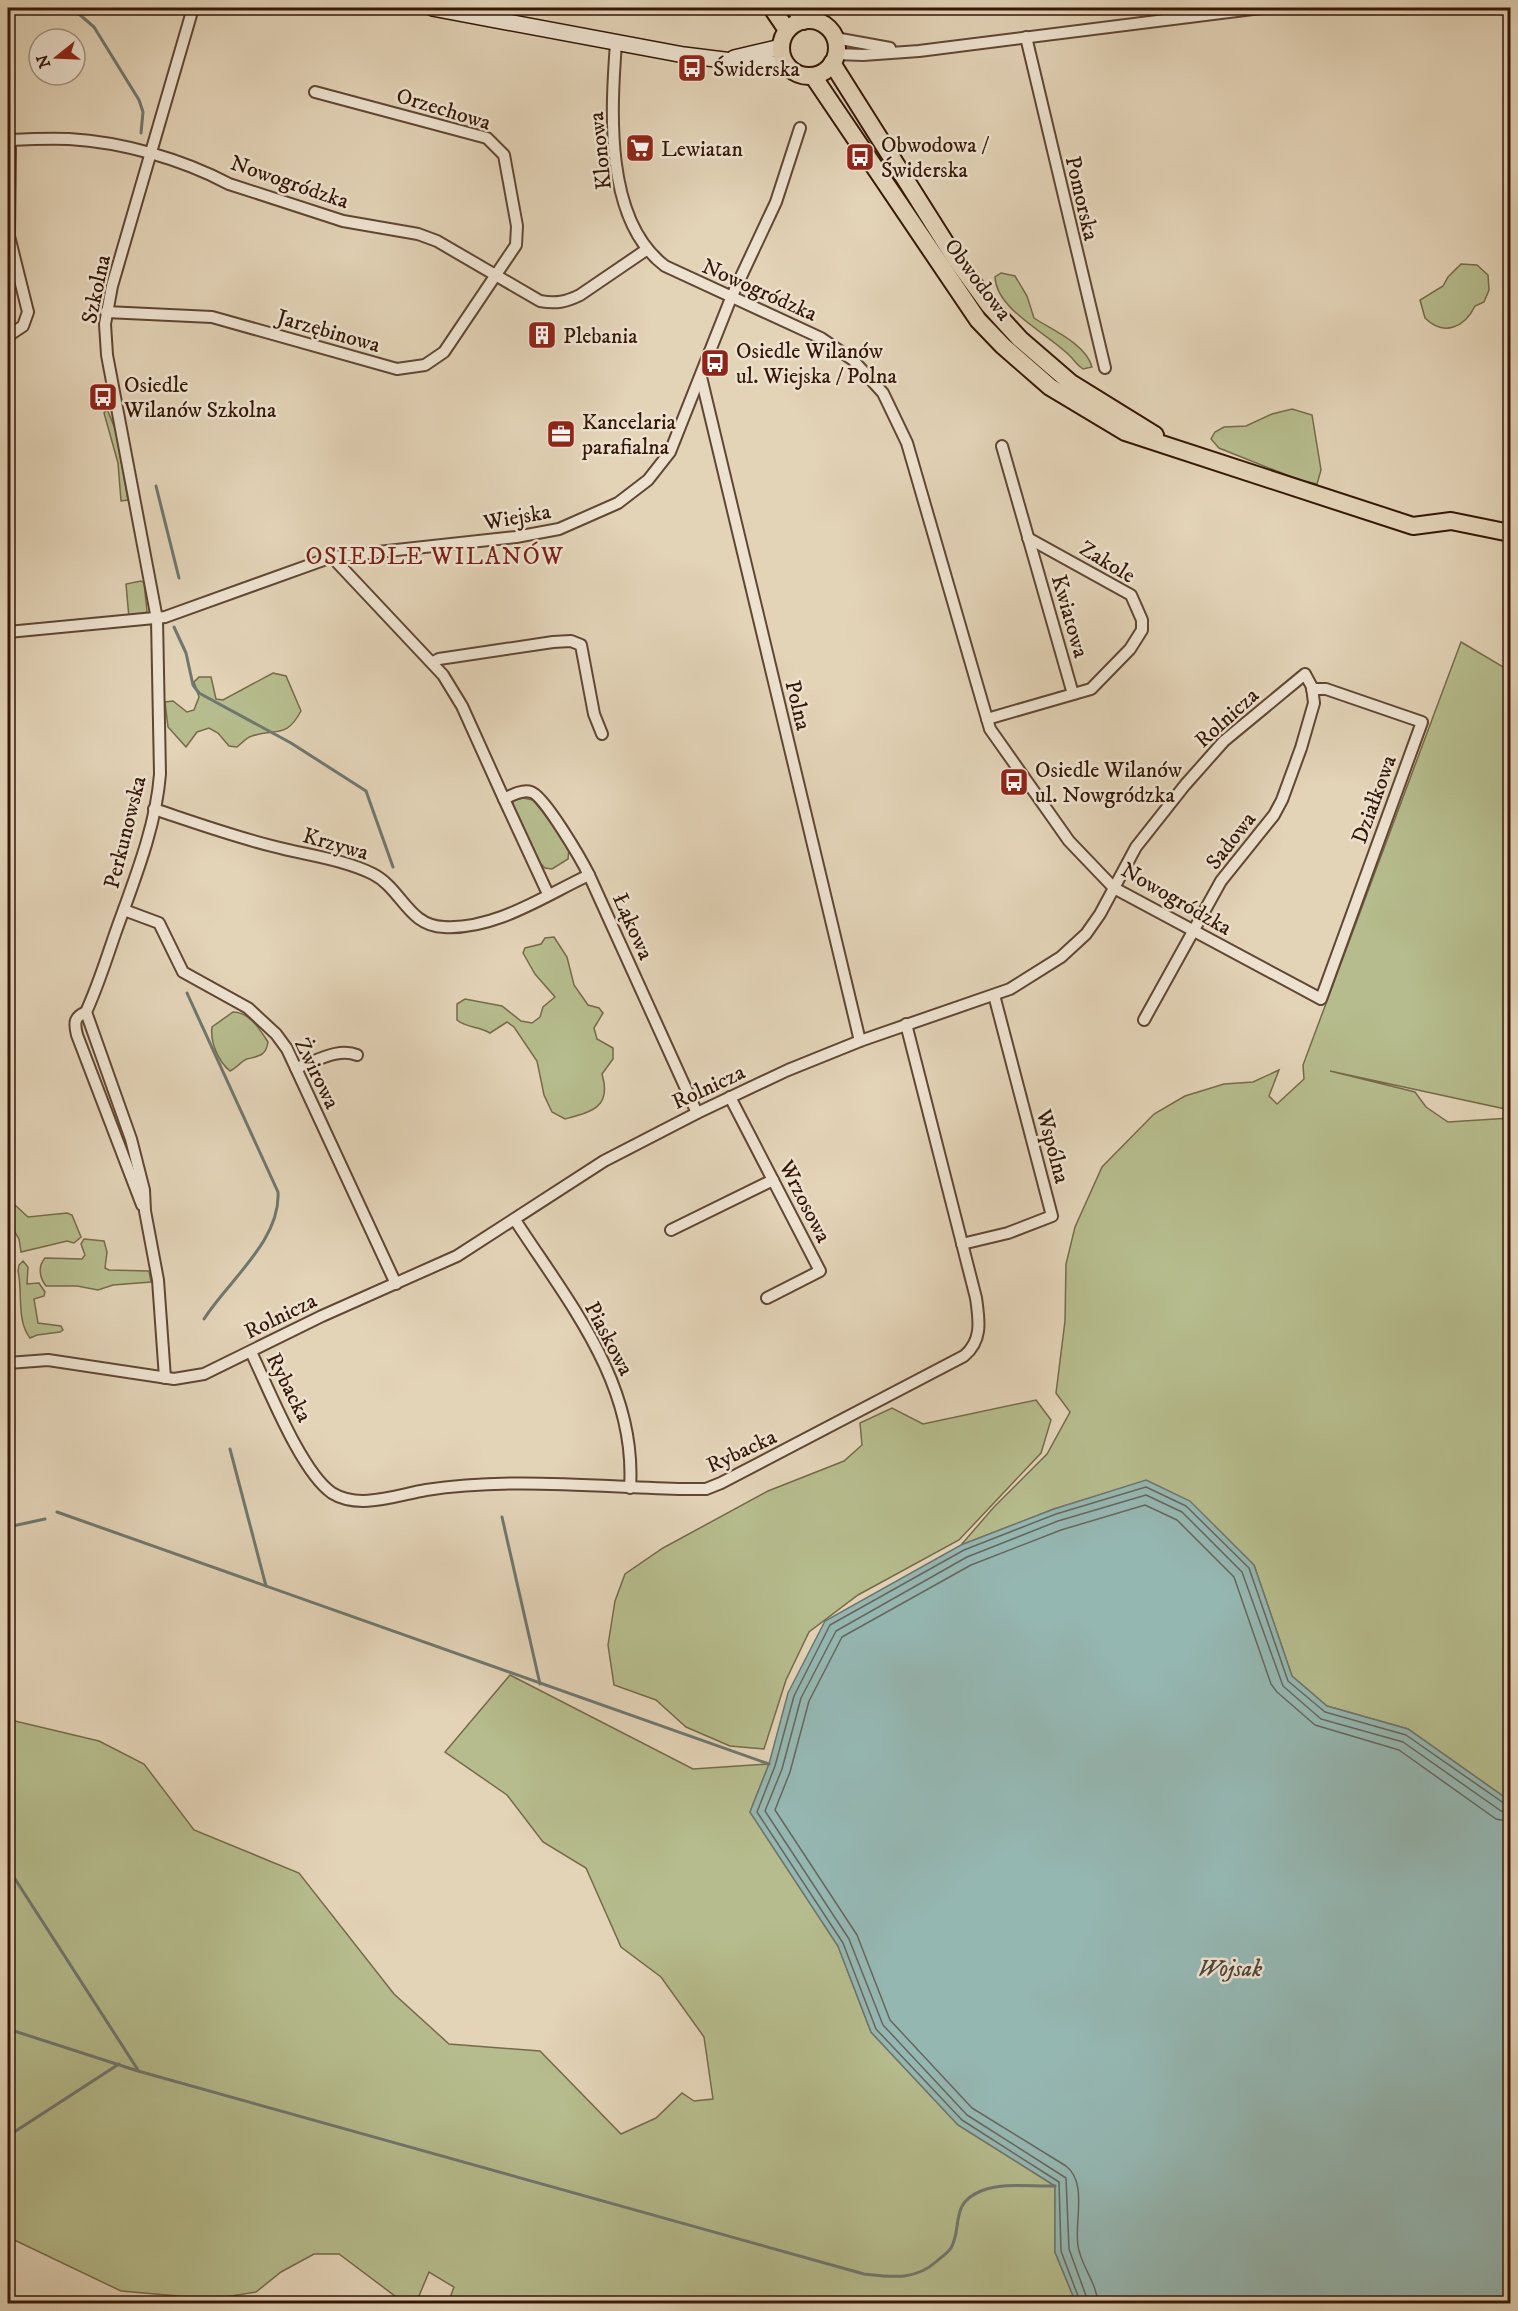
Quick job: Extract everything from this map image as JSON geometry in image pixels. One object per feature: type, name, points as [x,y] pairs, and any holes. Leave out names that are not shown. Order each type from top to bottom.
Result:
[{"type":"main road","points":[[772,8],[787,30],[781,47],[786,64],[798,74],[813,76],[824,72],[834,52]]},
{"type":"main road","name":"Obwodowa","points":[[787,30],[799,14],[822,23],[834,52],[955,258],[989,305],[1020,339],[1071,383],[1168,444]]},
{"type":"main road","name":"Obwodowa","points":[[813,76],[851,128],[942,269],[978,320],[1003,346],[1050,387],[1078,406],[1125,432],[1168,444],[1413,526],[1451,521],[1510,533]]},
{"type":"street","name":"Szkolna","points":[[157,619],[107,355],[106,312],[193,8]]},
{"type":"street","points":[[432,8],[616,43],[726,59],[786,64]]},
{"type":"street","points":[[834,52],[863,55],[908,51],[1261,8]]},
{"type":"street","name":"Pomorska","points":[[1026,37],[1105,368]]},
{"type":"street","name":"Klonowa","points":[[616,43],[612,128],[616,165],[631,221],[646,250]]},
{"type":"street","points":[[726,59],[781,47]]},
{"type":"street","points":[[834,52],[908,51]]},
{"type":"street","name":"Orzechowa","points":[[315,92],[478,135],[487,138],[499,148],[507,167],[518,234],[513,252],[497,275]]},
{"type":"street","name":"Wiejska","points":[[8,632],[44,626],[157,619],[332,557],[508,538],[560,529],[597,514],[635,491],[665,460],[676,441],[731,297],[776,202],[800,128]]},
{"type":"street","name":"Nowogródzka","points":[[8,136],[70,139],[152,155],[212,175],[228,184],[343,221],[427,237],[540,300],[560,303],[580,295],[646,250],[665,266],[806,329],[834,345],[863,370],[883,393],[907,443],[987,719],[996,739],[1049,815],[1093,868],[1114,888],[1321,999]]},
{"type":"street","points":[[8,136],[9,236],[28,312],[23,326],[8,336]]},
{"type":"street","name":"Jarzębinowa","points":[[106,312],[212,317],[383,366],[411,368],[434,361],[444,352],[497,275]]},
{"type":"street","name":"Polna","points":[[701,377],[860,1041]]},
{"type":"street","name":"Kwiatowa","points":[[1002,446],[1073,694]]},
{"type":"street","name":"Zakole","points":[[987,719],[1091,689],[1101,681],[1139,636],[1142,620],[1131,595],[1029,538]]},
{"type":"street","points":[[332,557],[433,662],[462,706],[548,894]]},
{"type":"street","name":"Perkunowska","points":[[157,619],[160,774],[154,808],[105,967],[86,1012],[78,1015],[75,1021],[77,1035],[131,1181],[145,1211],[158,1280],[165,1378]]},
{"type":"street","points":[[433,662],[450,657],[553,642],[576,642],[581,645],[594,714],[602,734]]},
{"type":"street","name":"Rolnicza","points":[[8,1363],[33,1360],[69,1362],[165,1378],[196,1377],[458,1256],[612,1156],[730,1097],[860,1041],[994,995],[1024,980],[1068,951],[1091,928],[1121,872],[1146,832],[1209,757],[1241,726],[1305,674]]},
{"type":"street","name":"Sadowa","points":[[1144,1020],[1221,881],[1274,815],[1282,800],[1314,703],[1312,689],[1305,674]]},
{"type":"street","name":"Działkowa","points":[[1312,689],[1326,689],[1422,722],[1321,999]]},
{"type":"street","name":"Łąkowa","points":[[504,798],[525,792],[538,796],[571,843],[589,875],[697,1113]]},
{"type":"street","name":"Krzywa","points":[[154,808],[269,845],[367,871],[387,884],[416,918],[434,926],[454,927],[484,922],[589,875]]},
{"type":"street","name":"Żwirowa","points":[[124,910],[159,923],[183,972],[248,1008],[281,1041],[296,1068],[396,1284]]},
{"type":"street","name":"Wspólna","points":[[962,1244],[1008,1233],[1052,1216],[994,995]]},
{"type":"street","name":"Rybacka","points":[[251,1352],[309,1469],[334,1494],[350,1500],[371,1501],[479,1483],[706,1489],[721,1483],[964,1356],[972,1349],[978,1336],[980,1322],[962,1244],[906,1024]]},
{"type":"street","points":[[296,1068],[339,1052],[348,1051],[357,1055]]},
{"type":"street","name":"Wrzosowa","points":[[730,1097],[820,1271],[767,1298]]},
{"type":"street","points":[[671,1230],[773,1180]]},
{"type":"street","name":"Piaskowa","points":[[515,1220],[599,1349],[619,1398],[628,1430],[632,1449],[630,1488]]},
{"type":"green space","points":[[1461,264],[1477,265],[1488,275],[1489,290],[1484,302],[1475,306],[1460,324],[1447,328],[1439,327],[1425,318],[1420,300],[1443,286],[1448,277]]},
{"type":"green space","points":[[1001,273],[1015,276],[1027,296],[1034,318],[1076,345],[1089,359],[1092,367],[1083,369],[1061,348],[1014,311],[998,289],[995,277]]},
{"type":"green space","points":[[107,409],[116,431],[128,500],[121,501],[118,463],[104,413]]},
{"type":"green space","points":[[1292,409],[1312,415],[1321,470],[1317,484],[1299,480],[1219,448],[1211,439],[1215,432],[1224,427],[1246,426],[1272,414]]},
{"type":"green space","points":[[141,581],[144,583],[147,611],[145,615],[129,618],[126,584]]},
{"type":"green space","points":[[1461,642],[1503,667],[1510,663],[1510,1110],[1330,1071],[1415,1092],[1426,1107],[1448,1122],[1510,1118],[1510,1801],[1408,1729],[1327,1706],[1292,1676],[1254,1565],[1146,1481],[1054,1509],[961,1545],[994,1507],[1047,1454],[1070,1412],[1056,1393],[1065,1321],[1066,1264],[1075,1227],[1102,1167],[1154,1114],[1185,1096],[1224,1084],[1253,1082],[1279,1070],[1269,1096],[1277,1104],[1304,1079],[1303,1065]]},
{"type":"green space","points":[[273,673],[286,676],[301,711],[291,726],[280,731],[250,737],[237,747],[229,746],[218,733],[209,728],[197,732],[186,747],[168,727],[165,702],[173,701],[187,712],[194,710],[199,697],[194,682],[199,677],[211,677],[216,699],[223,700]]},
{"type":"green space","points":[[523,798],[538,801],[569,848],[568,859],[552,869],[545,868],[538,861],[512,805],[514,800]]},
{"type":"green space","points":[[554,937],[567,957],[574,985],[588,1005],[599,1008],[603,1013],[594,1028],[597,1039],[613,1048],[613,1059],[602,1074],[604,1094],[602,1101],[584,1114],[565,1119],[552,1112],[544,1095],[537,1061],[514,1027],[507,1022],[490,1033],[457,1020],[457,1004],[465,999],[502,1006],[521,1021],[532,1023],[540,1017],[543,1007],[555,997],[535,974],[523,953],[525,948],[541,944],[545,938]]},
{"type":"green space","points":[[233,1012],[249,1018],[268,1042],[266,1050],[261,1055],[245,1060],[230,1071],[216,1051],[212,1039],[212,1027]]},
{"type":"green space","points":[[15,1205],[28,1217],[67,1213],[72,1215],[81,1237],[74,1243],[67,1241],[21,1252],[19,1239],[13,1229],[9,1212]]},
{"type":"green space","points":[[84,1239],[104,1241],[107,1252],[105,1268],[149,1271],[151,1282],[113,1285],[98,1290],[77,1286],[46,1286],[40,1272],[45,1258],[82,1259],[85,1255],[81,1244]]},
{"type":"green space","points":[[23,1261],[28,1267],[27,1284],[39,1283],[45,1292],[44,1296],[34,1299],[38,1323],[61,1326],[63,1330],[60,1332],[30,1338],[26,1331],[21,1314],[18,1271]]},
{"type":"green space","points":[[1036,1400],[1051,1420],[1041,1453],[959,1540],[858,1595],[809,1632],[786,1680],[764,1749],[730,1746],[686,1727],[656,1700],[614,1685],[608,1645],[615,1601],[625,1574],[663,1548],[768,1491],[844,1461],[862,1445],[860,1423],[892,1408],[923,1424]]},
{"type":"green space","points":[[510,1675],[693,1769],[769,1764],[750,1812],[838,1946],[871,2032],[958,2125],[1055,2186],[1055,2252],[1076,2303],[448,2303],[454,2287],[429,2272],[416,2303],[409,2303],[395,2296],[339,2254],[314,2254],[281,2272],[256,2292],[213,2299],[121,2291],[8,2237],[8,1724],[15,1721],[99,1741],[144,1764],[194,1830],[299,1873],[394,1994],[449,2044],[540,2051],[621,2134],[656,2118],[682,2093],[694,2101],[713,2099],[704,2037],[661,1977],[621,1947],[586,1868],[543,1842],[507,1795],[445,1752]]},
{"type":"water","name":"Wojsak","points":[[1146,1480],[1190,1501],[1254,1565],[1292,1676],[1327,1706],[1408,1729],[1510,1801],[1510,2303],[1076,2303],[1055,2252],[1055,2186],[958,2125],[871,2032],[838,1946],[750,1812],[769,1764],[788,1693],[825,1621],[961,1545],[1054,1509]]},
{"type":"waterway","points":[[72,8],[94,27],[139,100],[143,112],[141,133]]},
{"type":"waterway","points":[[156,486],[179,578]]},
{"type":"waterway","points":[[174,627],[186,653],[193,685],[199,693],[291,743],[366,791],[393,867]]},
{"type":"waterway","points":[[187,993],[278,1192],[277,1210],[262,1243],[204,1319]]},
{"type":"waterway","points":[[230,1449],[266,1586]]},
{"type":"waterway","points":[[57,1512],[769,1764]]},
{"type":"waterway","points":[[502,1517],[540,1684]]},
{"type":"waterway","points":[[8,1527],[45,1519]]},
{"type":"waterway","points":[[8,1868],[138,2070]]},
{"type":"waterway","points":[[8,2029],[138,2071],[864,2274],[902,2276],[911,2275],[929,2267],[951,2248],[958,2216],[964,2202],[981,2191],[1008,2186],[1055,2186]]},
{"type":"waterway","points":[[8,2136],[119,2064]]},
{"type":"place","name":"Świderska","points":[[692,68]]},
{"type":"place","name":"Lewiatan","points":[[640,148]]},
{"type":"place","name":"Obwodowa / Świderska","points":[[860,157]]},
{"type":"place","name":"Plebania","points":[[542,335]]},
{"type":"place","name":"Osiedle Wilanów ul. Wiejska / Polna","points":[[715,363]]},
{"type":"place","name":"Osiedle Wilanów Szkolna","points":[[103,397]]},
{"type":"place","name":"Kancelaria parafialna","points":[[561,434]]},
{"type":"place","name":"Osiedle Wilanów ul. Nowgródzka","points":[[1014,782]]},
{"type":"district","name":"OSIEDLE WILANÓW","points":[[435,556]]}]
